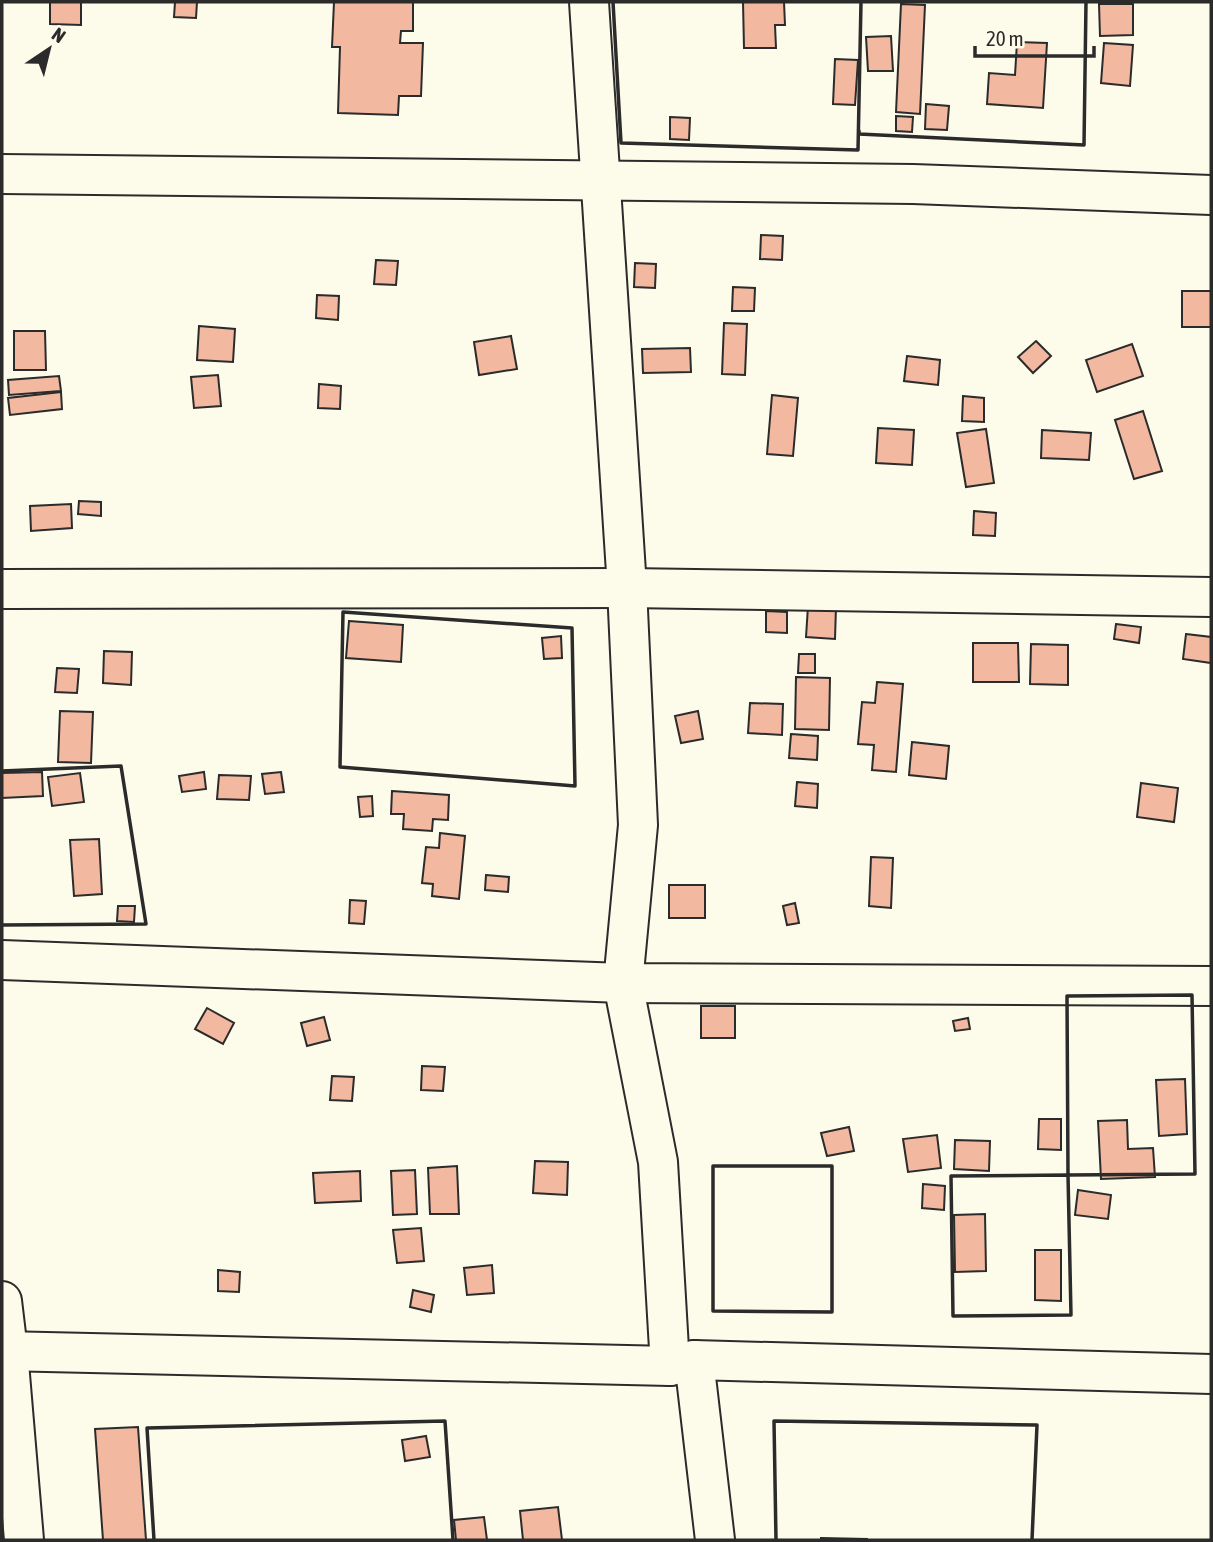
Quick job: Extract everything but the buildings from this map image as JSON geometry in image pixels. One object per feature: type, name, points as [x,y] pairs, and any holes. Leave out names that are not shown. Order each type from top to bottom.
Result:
[{"type":"street","points":[[589,2],[627,588],[638,825],[623,983],[658,1162],[682,1363],[715,1540]]},
{"type":"street","points":[[2,174],[913,184],[1211,195]]},
{"type":"street","points":[[2,589],[627,588],[1211,597]]},
{"type":"street","points":[[2,960],[623,983],[1211,986]]},
{"type":"street","points":[[2,1301],[24,1540]]},
{"type":"street","points":[[5,1351],[1211,1374]]},
{"type":"wall","points":[[613,2],[621,143],[858,150],[861,2]]},
{"type":"wall","points":[[859,131],[859,134],[1084,145],[1086,2]]},
{"type":"wall","points":[[343,612],[572,628],[575,786],[340,767],[343,612]]},
{"type":"wall","points":[[2,771],[121,766],[146,924],[2,925]]},
{"type":"wall","points":[[1192,995],[1195,1174],[1068,1175],[1067,996],[1192,995]]},
{"type":"wall","points":[[713,1166],[832,1166],[832,1312],[713,1311],[713,1166]]},
{"type":"wall","points":[[1068,1175],[1071,1315],[953,1316],[951,1176],[1068,1175]]},
{"type":"wall","points":[[154,1540],[147,1428],[445,1421],[453,1540]]},
{"type":"wall","points":[[776,1540],[774,1421],[1037,1425],[1032,1540]]}]
